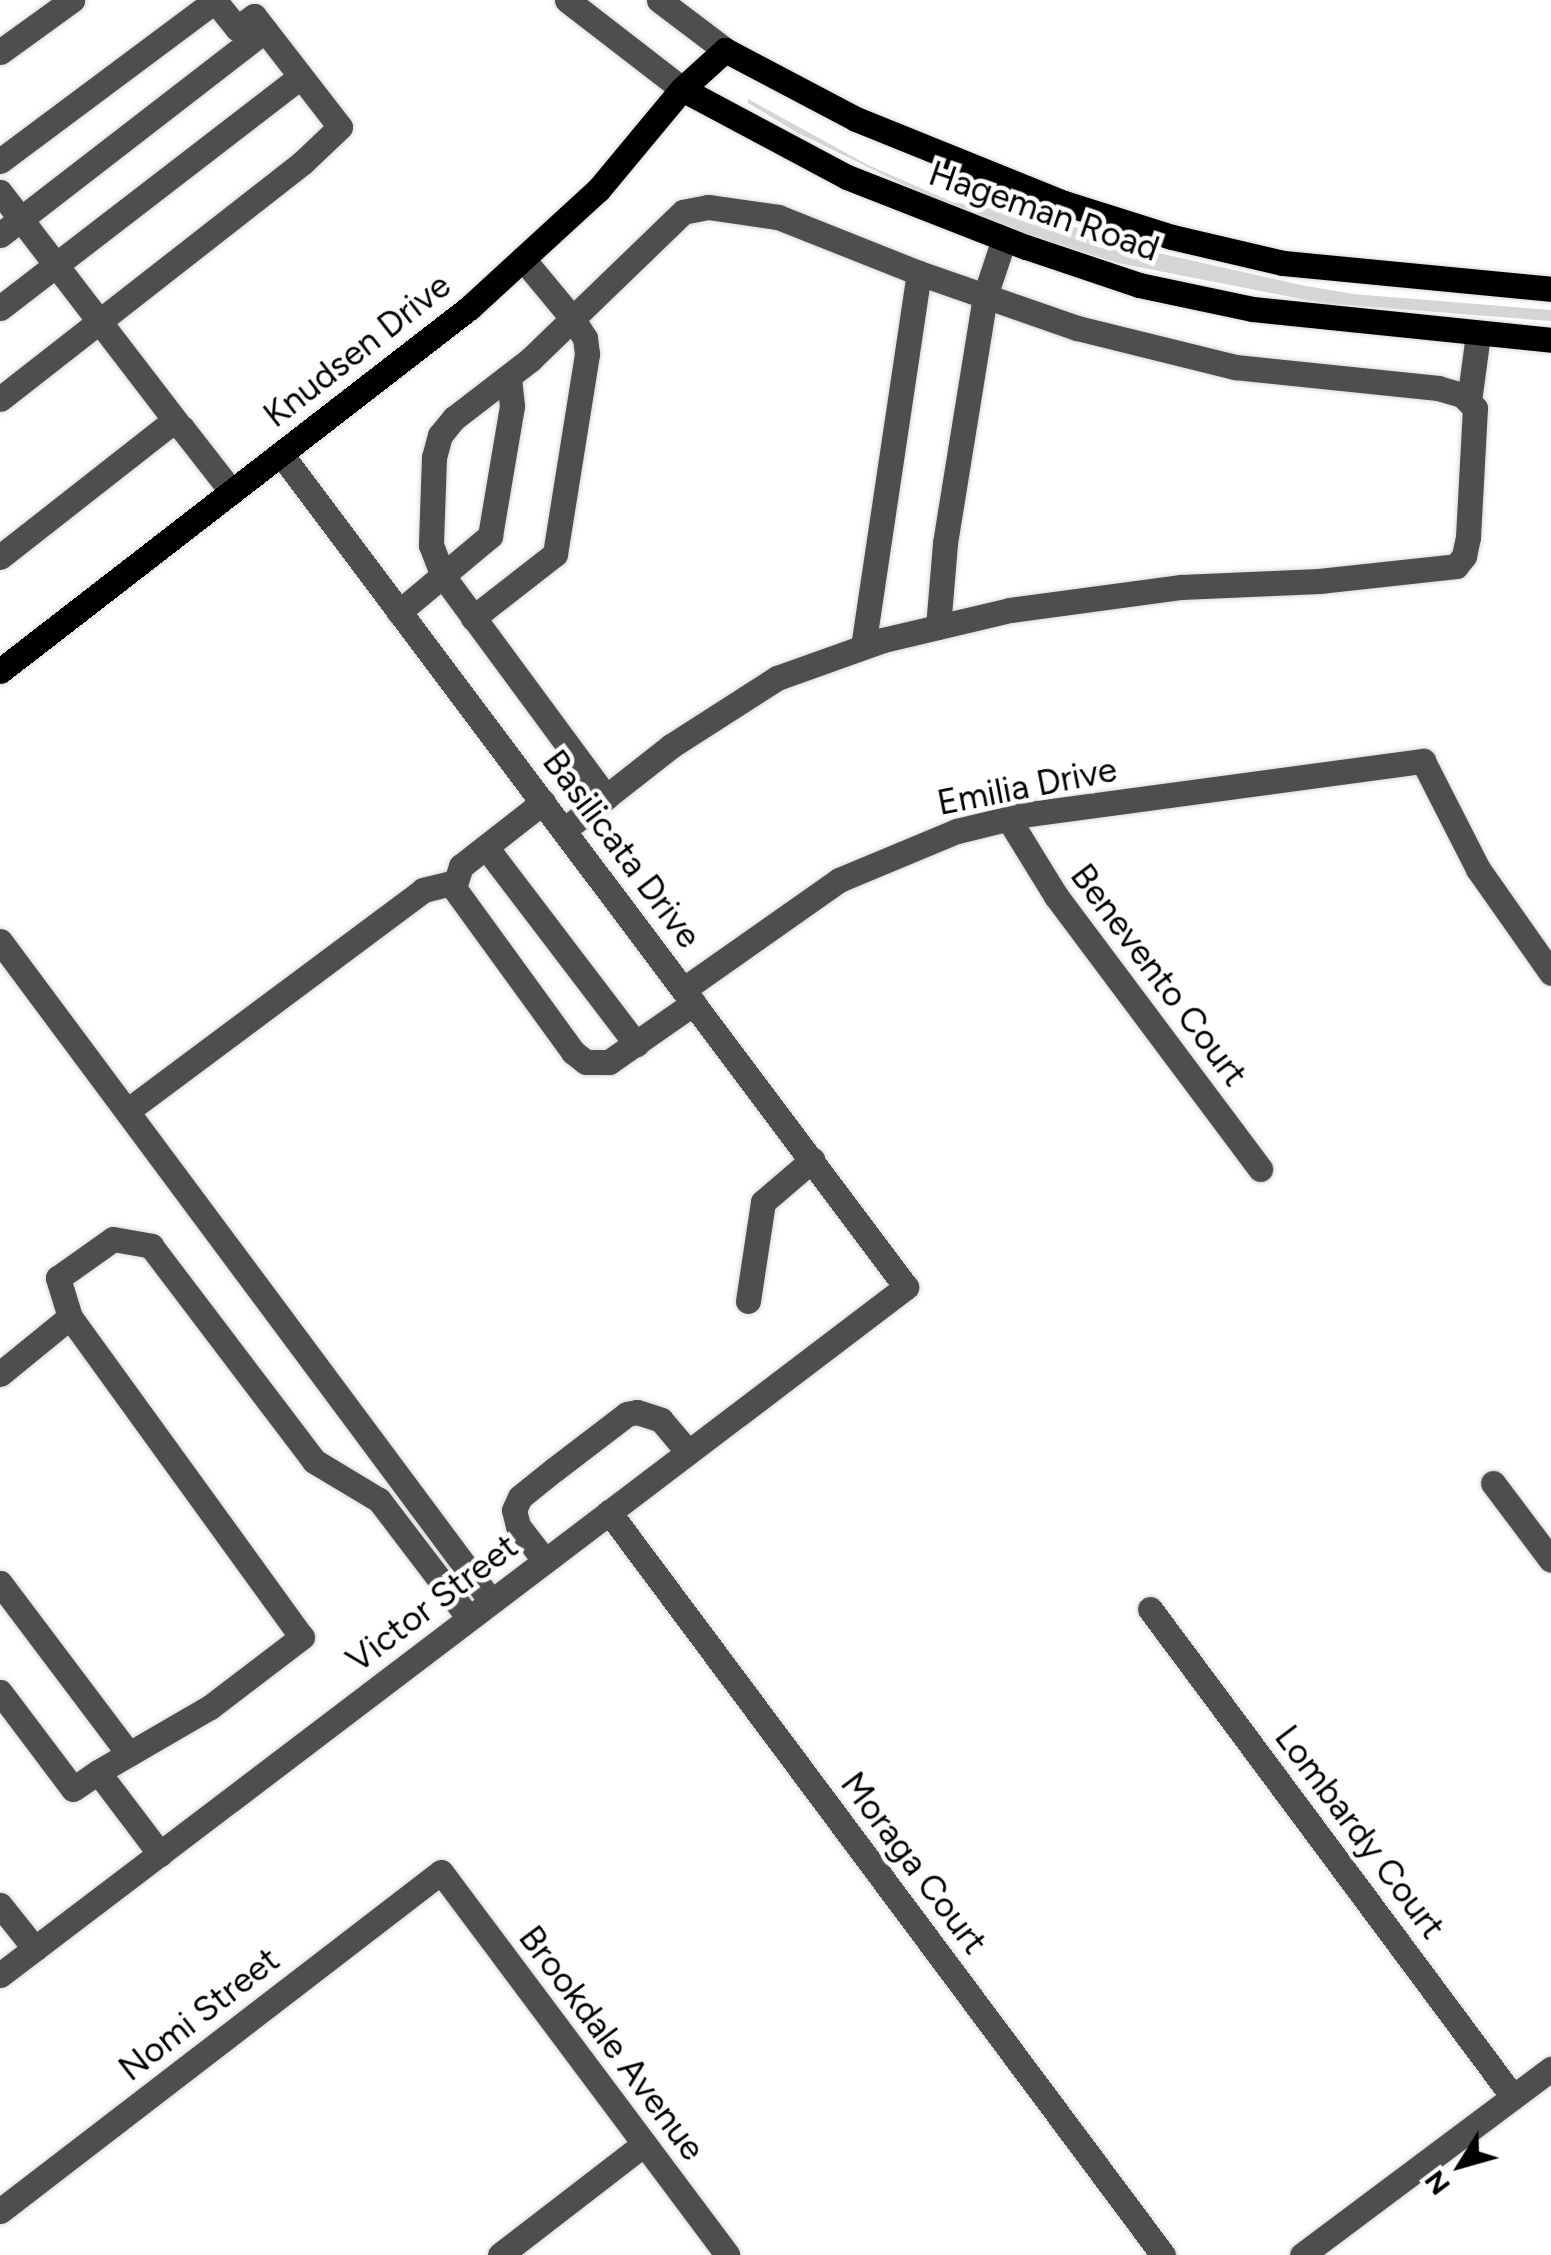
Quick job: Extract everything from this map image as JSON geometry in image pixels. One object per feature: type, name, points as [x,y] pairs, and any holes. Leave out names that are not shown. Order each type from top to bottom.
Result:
[{"type":"main road","name":"Knudsen Drive","points":[[0,671],[469,308],[598,190],[682,89],[725,50]]},
{"type":"main road","name":"Hageman Road","points":[[725,50],[856,119],[1064,203],[1172,237],[1283,263],[1551,288]]},
{"type":"main road","name":"Hageman Road","points":[[682,89],[847,178],[1004,239],[1139,285],[1253,309],[1551,340]]},
{"type":"street","points":[[0,52],[72,0]]},
{"type":"street","name":"Hageman Road","points":[[568,0],[682,89]]},
{"type":"street","name":"Hageman Road","points":[[660,0],[725,50]]},
{"type":"street","points":[[0,161],[215,2],[237,28],[254,16],[340,128],[302,163],[0,399]]},
{"type":"street","points":[[10,227],[265,30]]},
{"type":"street","points":[[0,308],[300,76]]},
{"type":"street","points":[[0,192],[10,227],[55,265],[232,492]]},
{"type":"street","points":[[606,797],[443,576],[431,545],[440,435],[572,318],[660,231],[694,208],[778,217],[918,273],[1077,328],[1234,367],[1438,388],[1469,402]]},
{"type":"street","points":[[938,627],[945,542],[985,296],[1004,239]]},
{"type":"street","points":[[473,618],[555,554],[587,354],[584,338],[572,318],[522,259]]},
{"type":"street","points":[[862,647],[918,273]]},
{"type":"street","points":[[564,830],[671,746],[777,678],[862,647],[1010,610],[1181,588],[1358,578],[1456,566],[1464,556],[1468,538],[1476,416],[1469,402],[1478,334]]},
{"type":"street","points":[[399,612],[484,542],[492,530],[512,406],[509,376]]},
{"type":"street","points":[[0,557],[166,426],[176,423]]},
{"type":"street","name":"Basilicata Drive","points":[[281,454],[906,1286]]},
{"type":"street","name":"Emilia Drive","points":[[454,882],[456,895],[572,1052],[586,1062],[604,1064],[636,1044],[689,996],[839,880],[896,852],[1008,818],[1423,760],[1478,868],[1551,973]]},
{"type":"street","points":[[127,1111],[423,890],[454,882],[462,866],[543,802]]},
{"type":"street","name":"Benevento Court","points":[[1008,818],[1056,896],[1260,1169]]},
{"type":"street","points":[[486,847],[636,1044]]},
{"type":"street","points":[[0,941],[492,1601]]},
{"type":"street","points":[[748,1300],[762,1202],[812,1160]]},
{"type":"street","points":[[0,1692],[74,1789],[210,1708],[302,1637],[70,1318],[58,1278],[114,1239],[151,1246],[314,1461],[379,1500],[469,1618]]},
{"type":"street","name":"Victor Street","points":[[0,1975],[906,1286]]},
{"type":"street","points":[[0,1374],[70,1318]]},
{"type":"street","points":[[545,1561],[518,1526],[514,1510],[520,1497],[627,1414],[637,1412],[662,1420],[688,1452]]},
{"type":"street","points":[[1494,1483],[1551,1560]]},
{"type":"street","name":"Moraga Court","points":[[609,1512],[1163,2255]]},
{"type":"street","points":[[0,1583],[129,1754]]},
{"type":"street","name":"Lombardy Court","points":[[1150,1609],[1513,2097]]},
{"type":"street","points":[[98,1772],[160,1854]]},
{"type":"street","name":"Brookdale Avenue","points":[[442,1872],[727,2255]]},
{"type":"street","name":"Nomi Street","points":[[0,2211],[442,1872]]},
{"type":"street","points":[[0,1905],[35,1948]]},
{"type":"street","points":[[1302,2255],[1551,2069]]},
{"type":"street","points":[[500,2255],[644,2144]]},
{"type":"shaded area","points":[[748,99],[868,165],[952,202],[1047,218],[1145,250],[1301,285],[1353,294],[1551,310],[1551,321],[1322,303],[1118,263],[1017,232],[923,194],[796,132],[748,103]]}]
